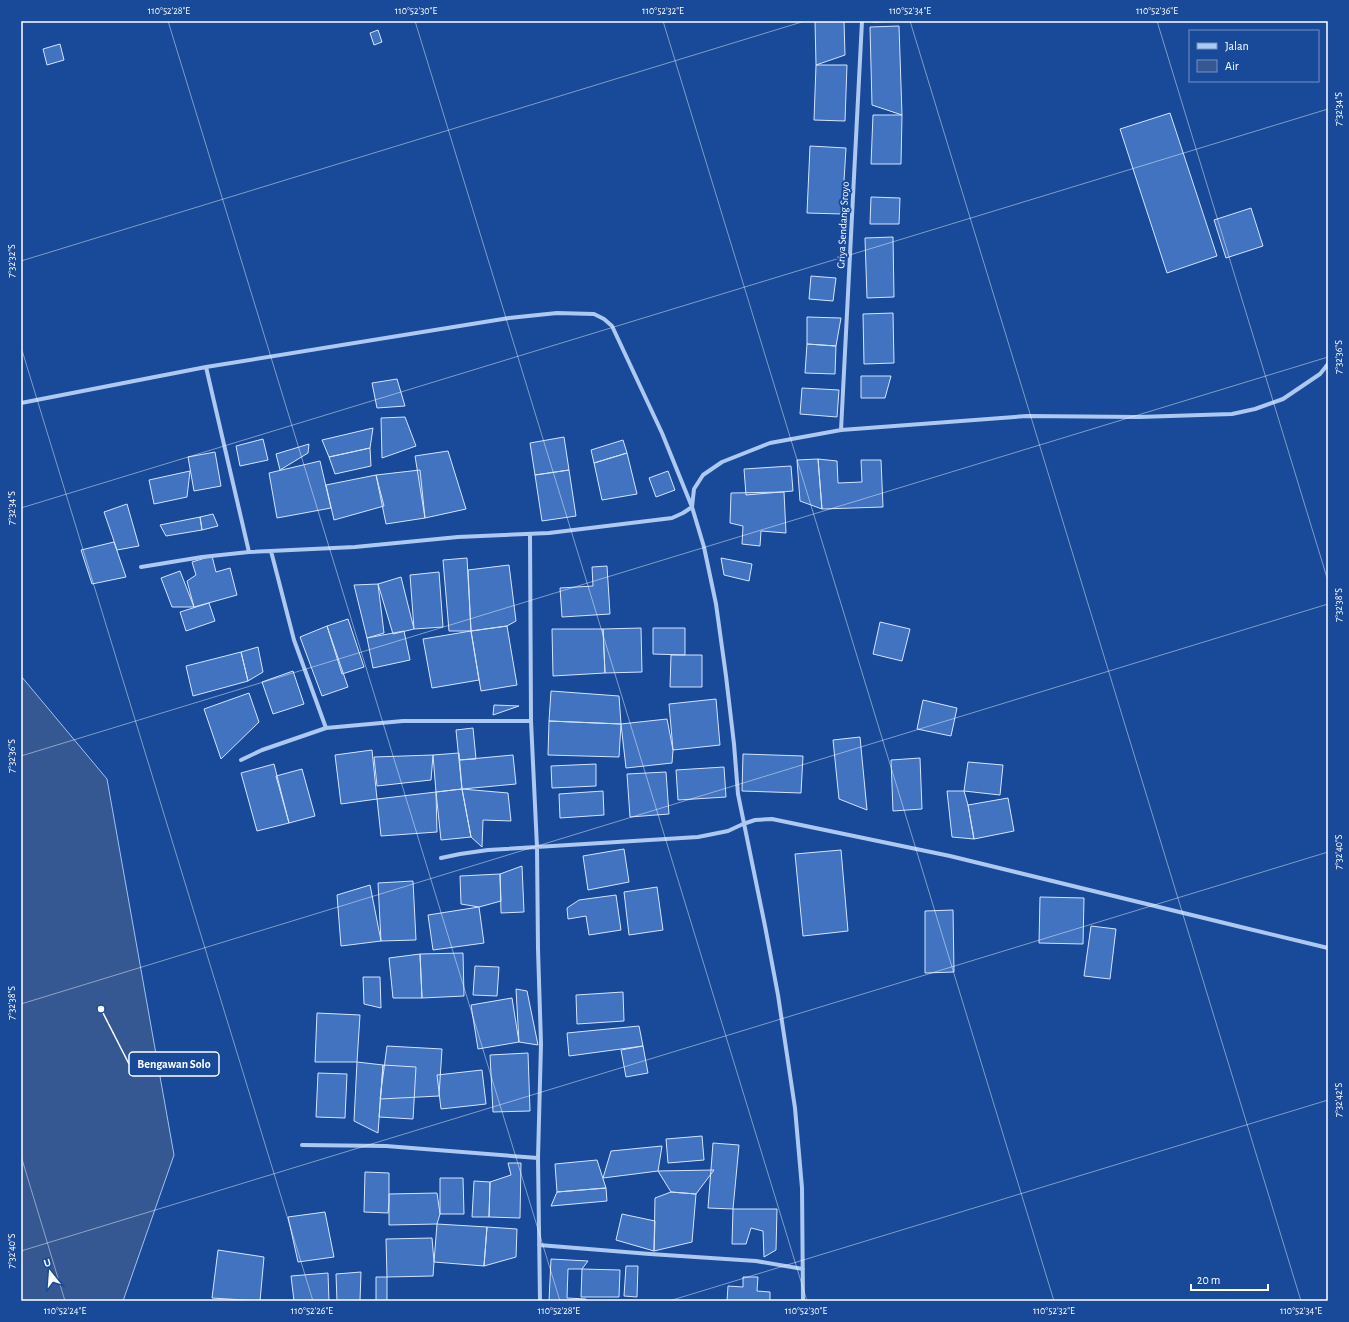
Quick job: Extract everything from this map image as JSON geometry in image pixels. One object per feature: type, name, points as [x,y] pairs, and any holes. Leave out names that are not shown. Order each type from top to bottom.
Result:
[{"type":"street","name":"Griya Sendang Sroyo","points":[[841,430],[862,21]]},
{"type":"street","points":[[21,403],[206,368],[509,318],[557,313],[594,314],[604,319],[612,326],[662,433],[692,507],[704,547],[716,604],[734,744],[738,794],[778,995],[795,1108],[802,1188],[803,1301]]},
{"type":"street","points":[[142,567],[202,557],[250,552],[355,547],[458,537],[530,534],[672,518],[692,507],[694,489],[703,475],[722,462],[770,443],[841,430],[1027,416],[1139,417],[1232,414],[1255,409],[1283,399],[1320,374],[1328,364]]},
{"type":"street","points":[[206,368],[250,552]]},
{"type":"street","points":[[530,534],[531,721],[537,848],[541,1044],[538,1158],[540,1301]]},
{"type":"street","points":[[270,551],[294,640],[326,728]]},
{"type":"street","points":[[241,760],[262,750],[326,728],[403,721],[531,721]]},
{"type":"street","points":[[441,858],[488,850],[698,837],[728,831],[755,820],[772,819],[950,856],[1328,948]]},
{"type":"street","points":[[302,1145],[386,1146],[538,1158]]},
{"type":"street","points":[[539,1245],[756,1261],[803,1269]]},
{"type":"water","points":[[21,676],[107,779],[174,1155],[123,1301],[21,1301]]},
{"type":"building","points":[[815,21],[844,21],[845,55],[816,65]]},
{"type":"building","points":[[873,21],[903,21],[873,22]]},
{"type":"building","points":[[899,26],[902,115],[872,105],[870,27]]},
{"type":"building","points":[[378,30],[382,42],[374,45],[370,33]]},
{"type":"building","points":[[60,44],[64,60],[47,65],[43,49]]},
{"type":"building","points":[[816,65],[847,65],[845,121],[814,120]]},
{"type":"building","points":[[1170,113],[1217,256],[1167,273],[1120,129]]},
{"type":"building","points":[[873,115],[902,115],[901,164],[871,164]]},
{"type":"building","points":[[810,146],[846,148],[842,214],[807,213]]},
{"type":"building","points":[[871,197],[900,198],[899,224],[870,224]]},
{"type":"building","points":[[1251,208],[1263,246],[1226,258],[1214,220]]},
{"type":"building","points":[[893,237],[894,297],[867,298],[865,238]]},
{"type":"building","points":[[811,276],[836,278],[833,301],[809,299]]},
{"type":"building","points":[[893,313],[894,363],[864,364],[863,314]]},
{"type":"building","points":[[807,317],[841,318],[836,346],[807,344]]},
{"type":"building","points":[[807,344],[836,346],[835,374],[805,373]]},
{"type":"building","points":[[861,376],[891,376],[885,398],[861,398]]},
{"type":"building","points":[[397,379],[405,406],[377,408],[372,383]]},
{"type":"building","points":[[802,388],[839,390],[837,417],[800,414]]},
{"type":"building","points":[[405,417],[416,446],[382,458],[381,418]]},
{"type":"building","points":[[373,428],[370,448],[329,457],[322,440]]},
{"type":"building","points":[[564,437],[569,470],[535,475],[530,443]]},
{"type":"building","points":[[263,439],[268,460],[240,466],[236,446]]},
{"type":"building","points":[[623,440],[627,453],[594,463],[591,450]]},
{"type":"building","points":[[309,444],[308,453],[280,470],[276,454]]},
{"type":"building","points":[[370,448],[371,466],[335,474],[329,457]]},
{"type":"building","points":[[448,451],[466,509],[425,518],[415,456]]},
{"type":"building","points":[[215,452],[221,486],[194,491],[188,457]]},
{"type":"building","points":[[627,453],[637,494],[602,500],[594,463]]},
{"type":"building","points":[[818,459],[837,461],[838,483],[862,482],[861,460],[881,460],[883,507],[822,509]]},
{"type":"building","points":[[818,459],[822,509],[800,501],[797,460]]},
{"type":"building","points":[[320,461],[331,508],[277,518],[269,473]]},
{"type":"building","points":[[791,466],[793,491],[746,495],[744,469]]},
{"type":"building","points":[[420,470],[425,518],[386,524],[376,475]]},
{"type":"building","points":[[569,470],[576,516],[542,521],[535,475]]},
{"type":"building","points":[[190,471],[187,497],[154,504],[149,480]]},
{"type":"building","points":[[668,471],[675,490],[656,497],[649,478]]},
{"type":"building","points":[[376,475],[384,506],[334,520],[326,485]]},
{"type":"building","points":[[784,492],[786,533],[761,531],[760,546],[742,544],[743,526],[730,523],[731,493]]},
{"type":"building","points":[[127,504],[139,546],[117,550],[104,512]]},
{"type":"building","points":[[213,514],[218,526],[202,530],[200,517]]},
{"type":"building","points":[[200,517],[202,530],[166,536],[160,525]]},
{"type":"building","points":[[114,542],[126,577],[92,584],[81,550]]},
{"type":"building","points":[[212,556],[216,572],[230,568],[237,595],[194,607],[187,581],[196,575],[192,562]]},
{"type":"building","points":[[467,558],[471,631],[449,631],[443,560]]},
{"type":"building","points":[[721,558],[752,564],[749,581],[724,575]]},
{"type":"building","points":[[509,565],[516,621],[507,626],[471,631],[468,570]]},
{"type":"building","points":[[607,566],[610,614],[562,617],[560,588],[593,586],[592,567]]},
{"type":"building","points":[[180,571],[194,607],[172,607],[161,578]]},
{"type":"building","points":[[439,572],[443,627],[414,629],[410,575]]},
{"type":"building","points":[[401,577],[414,629],[393,634],[378,584]]},
{"type":"building","points":[[378,584],[384,633],[367,638],[354,585]]},
{"type":"building","points":[[209,603],[215,621],[186,631],[180,612]]},
{"type":"building","points":[[348,619],[364,667],[342,674],[327,626]]},
{"type":"building","points":[[880,622],[910,629],[902,661],[873,654]]},
{"type":"building","points":[[327,626],[348,687],[322,696],[300,637]]},
{"type":"building","points":[[507,626],[517,685],[481,691],[471,631]]},
{"type":"building","points":[[641,628],[642,672],[605,673],[603,629]]},
{"type":"building","points":[[653,628],[685,628],[685,655],[653,654]]},
{"type":"building","points":[[552,629],[603,629],[605,673],[553,676]]},
{"type":"building","points":[[404,631],[410,660],[373,668],[367,638]]},
{"type":"building","points":[[471,631],[479,680],[432,688],[423,639]]},
{"type":"building","points":[[258,647],[263,672],[248,681],[241,652]]},
{"type":"building","points":[[241,652],[248,681],[193,696],[186,666]]},
{"type":"building","points":[[671,655],[702,655],[702,687],[670,687]]},
{"type":"building","points":[[293,671],[304,704],[273,714],[262,682]]},
{"type":"building","points":[[551,691],[619,696],[621,724],[549,721]]},
{"type":"building","points":[[249,693],[259,722],[221,759],[204,709]]},
{"type":"building","points":[[716,699],[720,745],[673,750],[669,704]]},
{"type":"building","points":[[923,700],[957,708],[951,736],[917,729]]},
{"type":"building","points":[[494,705],[519,706],[493,715]]},
{"type":"building","points":[[667,719],[673,750],[672,763],[626,768],[621,724]]},
{"type":"building","points":[[549,721],[621,724],[619,757],[548,755]]},
{"type":"building","points":[[473,728],[476,759],[459,760],[456,730]]},
{"type":"building","points":[[860,737],[867,810],[839,799],[833,740]]},
{"type":"building","points":[[372,750],[377,799],[341,804],[335,755]]},
{"type":"building","points":[[459,753],[462,789],[436,792],[433,755]]},
{"type":"building","points":[[743,754],[803,756],[801,793],[742,791]]},
{"type":"building","points":[[433,755],[431,780],[377,786],[374,757]]},
{"type":"building","points":[[513,755],[516,784],[462,789],[459,760]]},
{"type":"building","points":[[920,758],[922,809],[893,811],[891,760]]},
{"type":"building","points":[[968,762],[1003,765],[1000,795],[964,791]]},
{"type":"building","points":[[274,764],[289,823],[257,831],[241,773]]},
{"type":"building","points":[[596,764],[596,786],[552,788],[551,766]]},
{"type":"building","points":[[724,767],[726,797],[678,800],[676,770]]},
{"type":"building","points":[[302,769],[315,816],[289,823],[276,776]]},
{"type":"building","points":[[666,772],[669,814],[630,817],[627,774]]},
{"type":"building","points":[[462,789],[508,793],[511,821],[483,820],[482,847],[471,837]]},
{"type":"building","points":[[462,789],[471,837],[441,840],[436,792]]},
{"type":"building","points":[[603,791],[604,815],[560,818],[559,794]]},
{"type":"building","points":[[947,791],[964,791],[974,839],[952,837]]},
{"type":"building","points":[[436,792],[437,832],[381,836],[377,799]]},
{"type":"building","points":[[1008,798],[1014,831],[974,839],[968,805]]},
{"type":"building","points":[[624,849],[629,882],[588,890],[583,856]]},
{"type":"building","points":[[841,850],[848,931],[803,936],[795,854]]},
{"type":"building","points":[[522,866],[524,912],[501,913],[500,874]]},
{"type":"building","points":[[500,874],[501,901],[479,907],[461,904],[460,876]]},
{"type":"building","points":[[413,881],[416,940],[381,941],[378,883]]},
{"type":"building","points":[[370,885],[381,941],[341,946],[337,895]]},
{"type":"building","points":[[657,887],[663,930],[629,935],[624,892]]},
{"type":"building","points":[[616,895],[621,930],[589,935],[586,916],[568,919],[567,908],[579,900]]},
{"type":"building","points":[[1040,897],[1084,898],[1083,944],[1039,943]]},
{"type":"building","points":[[479,907],[484,943],[433,950],[428,915]]},
{"type":"building","points":[[953,910],[954,972],[925,973],[925,911]]},
{"type":"building","points":[[1091,926],[1116,929],[1110,979],[1084,976]]},
{"type":"building","points":[[463,953],[464,996],[422,998],[420,954]]},
{"type":"building","points":[[420,954],[422,998],[393,998],[389,958]]},
{"type":"building","points":[[475,966],[499,967],[497,996],[473,995]]},
{"type":"building","points":[[363,977],[380,977],[381,1008],[364,1004]]},
{"type":"building","points":[[516,989],[527,991],[538,1045],[519,1042]]},
{"type":"building","points":[[623,992],[624,1021],[577,1024],[576,995]]},
{"type":"building","points":[[512,998],[519,1042],[478,1049],[471,1005]]},
{"type":"building","points":[[317,1013],[360,1015],[357,1062],[315,1062]]},
{"type":"building","points":[[639,1026],[643,1046],[569,1056],[567,1033]]},
{"type":"building","points":[[387,1046],[442,1049],[439,1096],[380,1099]]},
{"type":"building","points":[[643,1046],[648,1073],[626,1077],[621,1050]]},
{"type":"building","points":[[528,1053],[530,1111],[493,1112],[490,1055]]},
{"type":"building","points":[[357,1062],[383,1065],[378,1133],[354,1121]]},
{"type":"building","points":[[383,1065],[416,1067],[413,1119],[379,1117]]},
{"type":"building","points":[[482,1070],[486,1104],[441,1109],[437,1075]]},
{"type":"building","points":[[318,1073],[347,1074],[345,1118],[316,1117]]},
{"type":"building","points":[[702,1136],[704,1160],[668,1163],[666,1139]]},
{"type":"building","points":[[713,1143],[739,1145],[733,1209],[708,1208]]},
{"type":"building","points":[[662,1146],[658,1171],[603,1178],[611,1151]]},
{"type":"building","points":[[597,1160],[606,1188],[557,1192],[555,1164]]},
{"type":"building","points":[[508,1163],[521,1163],[520,1218],[489,1217],[490,1182],[511,1175]]},
{"type":"building","points":[[714,1170],[696,1194],[671,1192],[658,1171]]},
{"type":"building","points":[[365,1172],[389,1173],[388,1213],[364,1212]]},
{"type":"building","points":[[440,1178],[463,1178],[464,1214],[440,1214]]},
{"type":"building","points":[[474,1181],[490,1182],[489,1217],[472,1217]]},
{"type":"building","points":[[606,1188],[607,1201],[551,1206],[557,1192]]},
{"type":"building","points":[[671,1192],[696,1194],[692,1242],[654,1251],[655,1198]]},
{"type":"building","points":[[437,1193],[440,1214],[437,1224],[389,1225],[389,1194]]},
{"type":"building","points":[[733,1209],[777,1209],[776,1250],[764,1257],[763,1231],[751,1228],[746,1244],[732,1244]]},
{"type":"building","points":[[325,1212],[334,1257],[298,1262],[288,1217]]},
{"type":"building","points":[[622,1214],[655,1221],[654,1251],[616,1240]]},
{"type":"building","points":[[437,1224],[487,1227],[484,1266],[434,1262]]},
{"type":"building","points":[[487,1227],[517,1229],[516,1257],[484,1266]]},
{"type":"building","points":[[432,1238],[434,1262],[433,1276],[387,1277],[386,1239]]},
{"type":"building","points":[[218,1250],[264,1257],[260,1301],[212,1298]]},
{"type":"building","points":[[551,1259],[588,1261],[582,1269],[568,1269],[567,1298],[586,1299],[586,1301],[549,1301]]},
{"type":"building","points":[[626,1266],[638,1266],[637,1297],[624,1296]]},
{"type":"building","points":[[582,1269],[620,1270],[619,1297],[581,1297]]},
{"type":"building","points":[[361,1272],[360,1301],[337,1301],[336,1274]]},
{"type":"building","points":[[328,1273],[329,1301],[294,1301],[291,1276]]},
{"type":"building","points":[[376,1277],[387,1277],[387,1301],[376,1301]]},
{"type":"building","points":[[743,1277],[758,1277],[757,1291],[770,1292],[770,1301],[727,1301],[728,1286],[743,1287]]},
{"type":"place","name":"Bengawan Solo","points":[[101,1009]]}]
